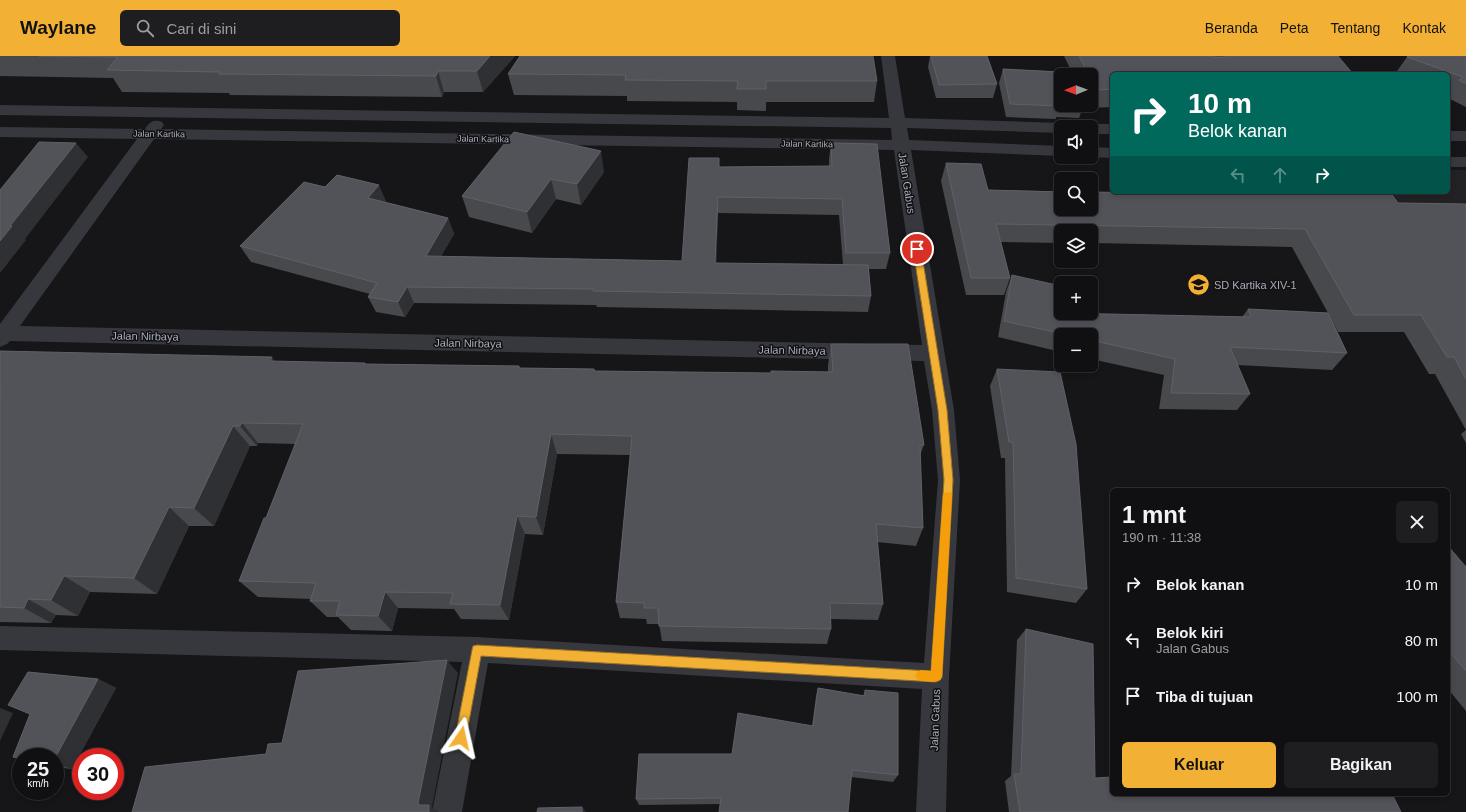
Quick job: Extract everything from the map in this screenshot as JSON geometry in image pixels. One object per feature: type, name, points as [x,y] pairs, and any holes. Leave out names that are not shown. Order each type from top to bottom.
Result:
[{"type":"street","name":"Jalan Gabus","points":[[888,56],[943,410],[949,480],[936,677],[931,812]]},
{"type":"street","name":"Jalan Kartika","points":[[0,110],[898,123],[1054,128]]},
{"type":"street","points":[[2,336],[166,112]]},
{"type":"street","points":[[550,140],[559,119]]},
{"type":"street","points":[[1098,129],[1110,129]]},
{"type":"street","name":"Jalan Kartika","points":[[0,132],[901,145],[1054,151]]},
{"type":"street","points":[[1450,136],[1466,136]]},
{"type":"street","points":[[1098,152],[1110,152]]},
{"type":"street","points":[[1450,162],[1466,162]]},
{"type":"street","name":"Jalan Nirbaya","points":[[2,336],[933,353]]},
{"type":"street","points":[[0,638],[477,650],[936,677]]},
{"type":"street","points":[[447,812],[477,650]]},
{"type":"shaded area","points":[[1450,170],[1466,170],[1466,311],[1386,194],[1450,194]]},
{"type":"building","points":[[39,56],[490,56],[477,71],[438,71],[436,76],[219,74],[220,72],[107,70],[118,57]]},
{"type":"building","points":[[520,56],[873,56],[877,81],[766,81],[766,89],[737,89],[738,81],[625,80],[626,75],[508,74]]},
{"type":"building","points":[[931,56],[987,56],[997,84],[939,85]]},
{"type":"building","points":[[1079,56],[1212,56],[1225,58],[1225,56],[1338,56],[1351,72],[1110,72],[1110,89],[1098,90],[1098,68],[1085,68]]},
{"type":"building","points":[[1466,56],[1466,84],[1459,80],[1463,77],[1407,57]]},
{"type":"building","points":[[1003,69],[1054,72],[1054,106],[1010,104]]},
{"type":"building","points":[[514,132],[601,151],[577,184],[551,179],[527,212],[462,196]]},
{"type":"building","points":[[39,142],[76,143],[10,226],[12,226],[0,241],[0,190]]},
{"type":"building","points":[[831,143],[877,144],[890,253],[846,253],[842,199],[718,197],[715,263],[868,265],[871,296],[593,291],[594,289],[407,287],[398,302],[368,297],[377,283],[240,246],[304,182],[325,187],[337,175],[379,185],[368,198],[448,218],[426,256],[682,261],[689,158],[719,158],[719,167],[832,166]]},
{"type":"building","points":[[946,163],[981,164],[988,190],[1054,192],[1054,216],[1098,216],[1098,192],[1110,192],[1110,194],[1391,194],[1398,203],[1466,204],[1466,379],[1454,357],[1447,357],[1421,315],[1354,315],[1305,229],[1098,226],[1098,224],[996,224],[1010,278],[971,278]]},
{"type":"building","points":[[1012,275],[1054,284],[1054,320],[1098,320],[1098,314],[1251,317],[1248,309],[1328,313],[1347,353],[1230,347],[1250,394],[1171,393],[1175,359],[1098,342],[1098,328],[1054,328],[1054,332],[1004,321]]},
{"type":"building","points":[[831,344],[908,344],[924,445],[920,445],[923,528],[876,524],[883,604],[830,603],[831,629],[659,626],[658,608],[644,608],[644,603],[616,602],[632,436],[551,434],[536,517],[517,516],[500,605],[450,604],[453,593],[385,592],[378,616],[336,615],[340,601],[310,601],[316,583],[239,581],[264,518],[266,518],[303,424],[242,423],[240,426],[233,426],[194,508],[169,507],[134,578],[64,576],[51,600],[28,599],[24,608],[0,607],[0,351],[272,357],[270,361],[519,366],[519,368],[594,369],[594,371],[771,373],[771,371],[833,372]]},
{"type":"building","points":[[997,369],[1060,372],[1076,444],[1087,589],[1016,578],[1013,442],[1009,442]]},
{"type":"building","points":[[1450,548],[1466,567],[1466,671],[1450,652]]},
{"type":"building","points":[[1026,629],[1093,644],[1095,778],[1110,777],[1110,796],[1393,796],[1401,812],[1020,812],[1014,774],[1021,774]]},
{"type":"building","points":[[447,660],[418,803],[419,805],[429,805],[429,812],[132,812],[145,767],[266,754],[268,744],[282,743],[298,671]]},
{"type":"building","points":[[28,672],[98,679],[60,748],[17,748],[30,714],[8,705]]},
{"type":"building","points":[[818,688],[865,696],[865,690],[898,693],[898,775],[852,770],[848,812],[719,812],[721,798],[636,799],[639,754],[732,754],[738,713],[813,726]]},
{"type":"building","points":[[582,807],[582,812],[537,812],[538,808]]},
{"type":"slow traffic","points":[[921,676],[936,677],[948,496]]},
{"type":"place","name":"SD Kartika XIV-1","points":[[1198,285]]},
{"type":"route","points":[[461,738],[477,650],[936,677],[949,480],[943,410],[917,249]]}]
